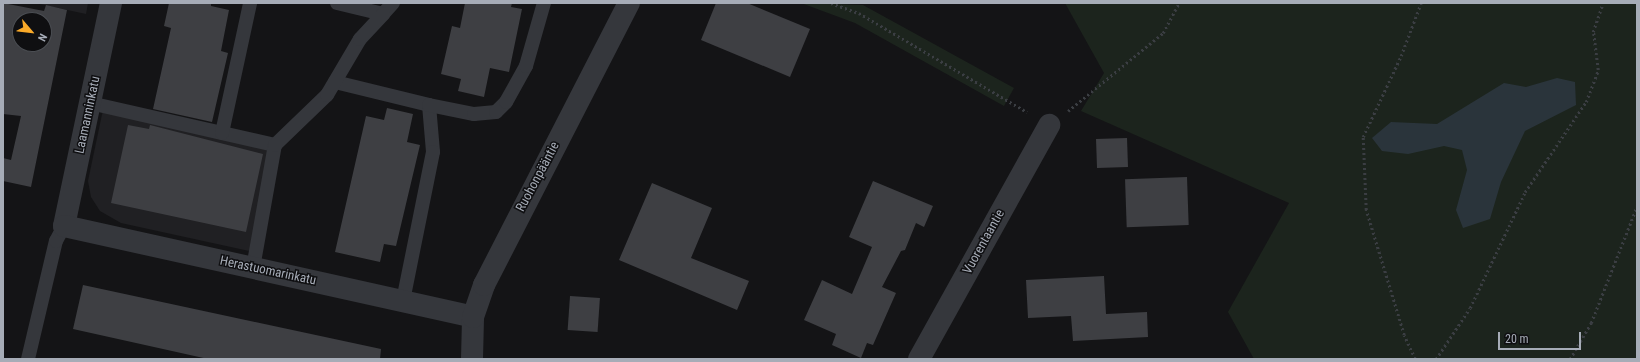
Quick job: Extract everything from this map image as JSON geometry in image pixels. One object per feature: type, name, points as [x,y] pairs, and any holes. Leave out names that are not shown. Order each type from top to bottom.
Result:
[{"type":"street","name":"Laamanninkatu","points":[[64,226],[111,3]]},
{"type":"street","name":"Ruohonpääntie","points":[[472,359],[473,317],[499,251],[628,3]]},
{"type":"street","name":"Vuorentaantie","points":[[919,359],[1049,125]]},
{"type":"street","name":"Herastuomarinkatu","points":[[64,226],[473,317]]},
{"type":"lane","points":[[222,133],[250,3]]},
{"type":"lane","points":[[337,3],[383,14]]},
{"type":"lane","points":[[253,268],[275,145],[335,82],[360,39],[393,3]]},
{"type":"lane","points":[[335,82],[429,105],[474,114],[496,112],[506,102],[526,66],[544,3]]},
{"type":"lane","points":[[90,103],[275,145]]},
{"type":"lane","points":[[403,301],[433,152],[429,105]]},
{"type":"lane","points":[[28,359],[56,241],[64,226]]},
{"type":"path","points":[[831,3],[859,13],[1049,125],[1163,33],[1179,3]]},
{"type":"path","points":[[1415,359],[1404,335],[1366,210],[1362,137],[1401,56],[1420,3]]},
{"type":"path","points":[[1436,359],[1470,308],[1525,192],[1586,102],[1598,70],[1593,32],[1603,3]]},
{"type":"path","points":[[1570,359],[1591,323],[1637,206]]},
{"type":"shaded area","points":[[35,3],[88,3],[86,14]]},
{"type":"shaded area","points":[[801,3],[863,5],[1014,88],[1004,106],[855,23]]},
{"type":"shaded area","points":[[1065,3],[1637,3],[1637,359],[1254,359],[1228,312],[1289,203],[1081,111],[1104,73]]},
{"type":"shaded area","points":[[1557,78],[1575,82],[1576,105],[1525,131],[1501,182],[1490,219],[1463,228],[1456,210],[1467,170],[1462,150],[1444,146],[1408,154],[1382,151],[1372,138],[1391,122],[1437,124],[1504,83],[1526,87]]},
{"type":"shaded area","points":[[104,105],[282,143],[258,253],[121,223],[100,211],[91,197],[88,181]]},
{"type":"building","points":[[3,3],[44,11],[46,5],[67,10],[31,187],[3,181],[3,158],[11,160],[21,116],[3,114]]},
{"type":"building","points":[[169,3],[211,3],[211,6],[229,10],[221,51],[228,53],[212,122],[153,109],[171,28],[164,26]]},
{"type":"building","points":[[465,3],[512,3],[511,7],[522,9],[509,72],[490,68],[484,97],[458,91],[461,79],[441,74],[452,26],[460,28]]},
{"type":"building","points":[[716,3],[747,3],[810,29],[790,77],[701,40]]},
{"type":"building","points":[[387,108],[413,114],[407,142],[420,145],[396,246],[384,244],[380,262],[335,252],[366,116],[384,120]]},
{"type":"building","points":[[128,125],[149,129],[150,125],[263,154],[246,232],[111,203]]},
{"type":"building","points":[[1127,138],[1128,167],[1097,168],[1096,139]]},
{"type":"building","points":[[1187,177],[1189,225],[1127,227],[1125,179]]},
{"type":"building","points":[[873,181],[933,206],[924,227],[916,223],[905,250],[901,251],[882,287],[896,293],[873,345],[867,343],[861,358],[832,345],[836,334],[804,320],[822,280],[852,294],[872,247],[849,237]]},
{"type":"building","points":[[652,183],[712,208],[691,258],[749,281],[737,310],[619,260]]},
{"type":"building","points":[[1104,276],[1106,314],[1147,312],[1148,337],[1073,341],[1071,316],[1028,318],[1026,280]]},
{"type":"building","points":[[83,285],[381,349],[380,359],[208,359],[73,329]]},
{"type":"building","points":[[570,296],[600,298],[598,332],[568,330]]}]
